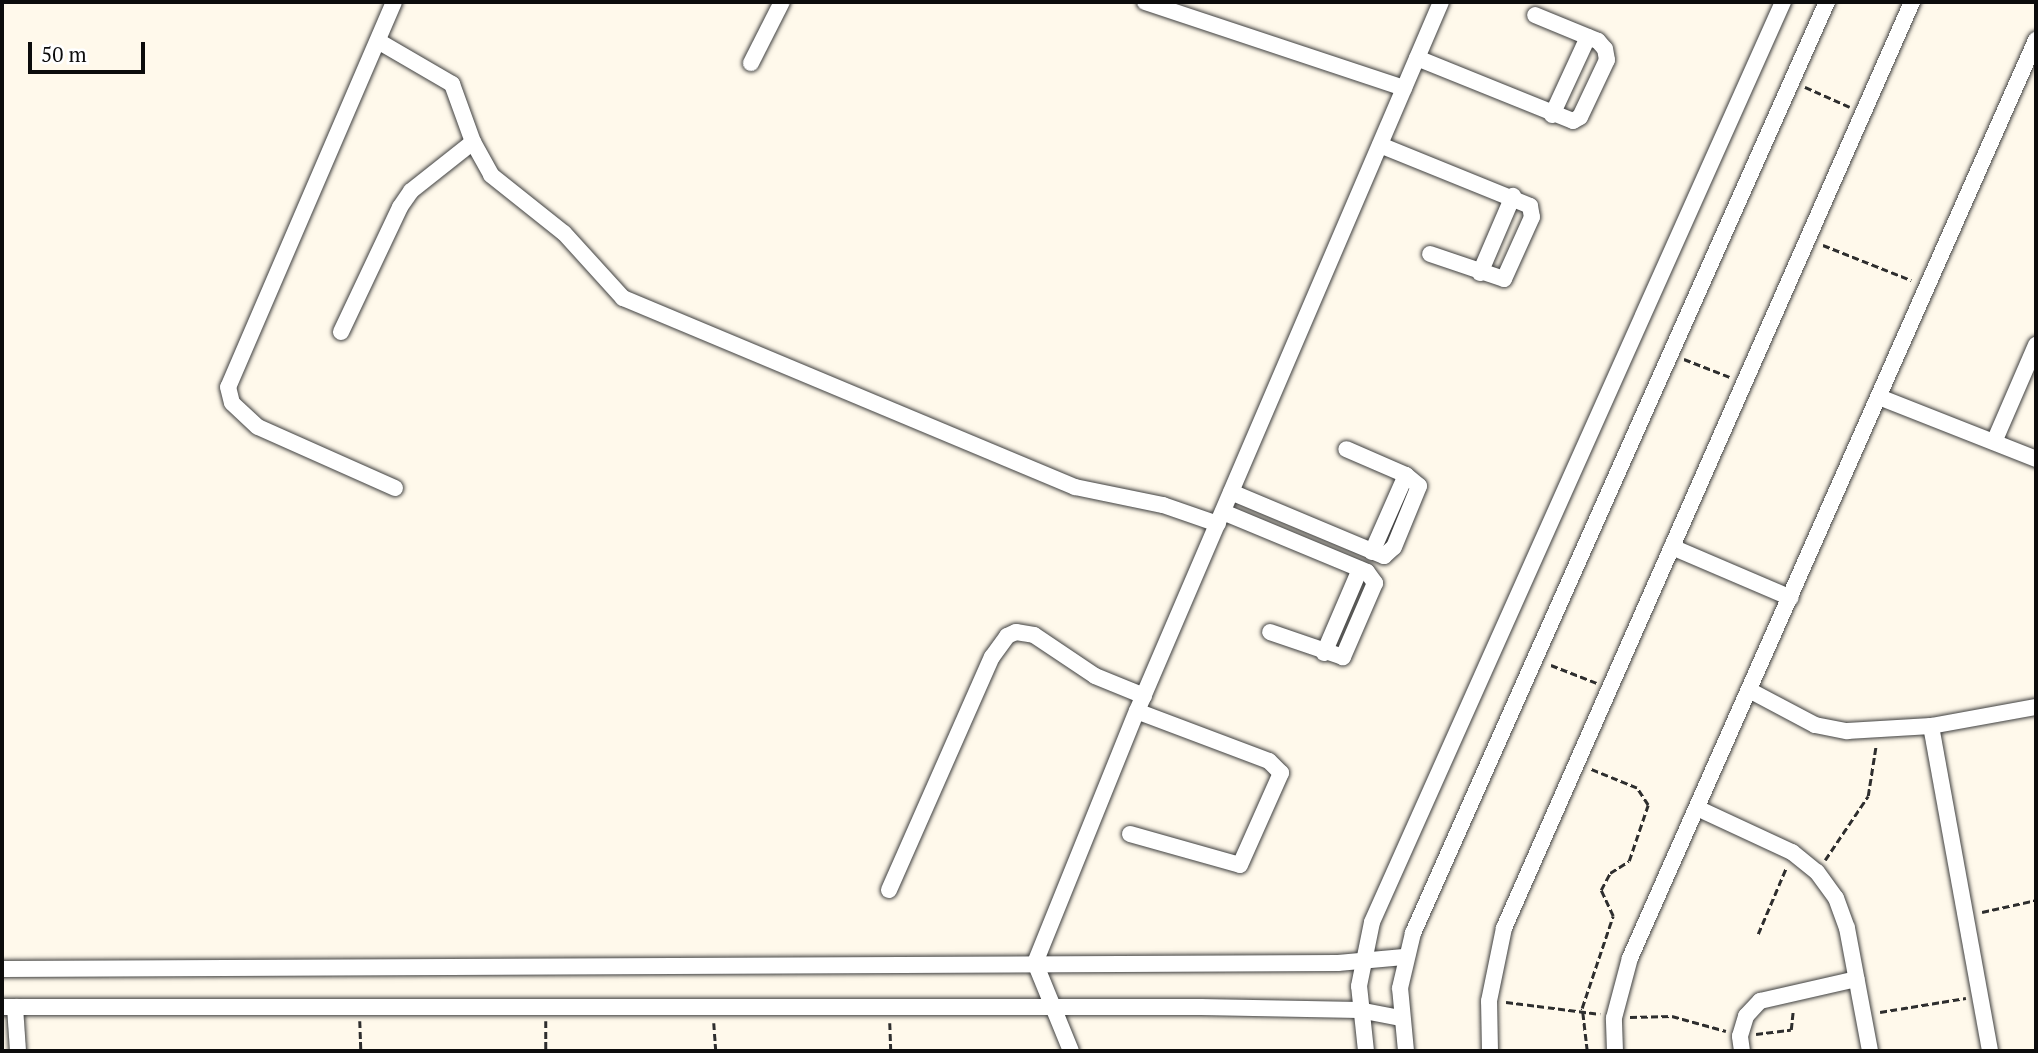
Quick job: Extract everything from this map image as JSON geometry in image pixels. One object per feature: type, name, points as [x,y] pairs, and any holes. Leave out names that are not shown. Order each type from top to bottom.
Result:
[{"type":"street","points":[[394,2],[228,387],[232,403],[258,427],[395,488]]},
{"type":"street","points":[[751,63],[782,2]]},
{"type":"street","points":[[1145,2],[1404,88]]},
{"type":"street","points":[[1071,1051],[1035,963],[1141,703],[1441,2]]},
{"type":"street","points":[[1366,1051],[1359,1010],[1362,961],[1372,922],[1783,2]]},
{"type":"street","points":[[1406,1051],[1400,1018],[1404,957],[1828,2]]},
{"type":"street","points":[[1490,1051],[1489,1001],[1504,928],[1912,2]]},
{"type":"street","points":[[1417,58],[1568,122],[1580,117],[1607,60],[1602,45],[1535,15]]},
{"type":"street","points":[[1552,115],[1588,37]]},
{"type":"street","points":[[1615,1051],[1614,1018],[1630,958],[2036,40]]},
{"type":"street","points":[[378,41],[452,84],[473,142],[491,175],[564,233],[611,289],[633,303],[1075,487],[1220,518],[1360,569],[1373,578],[1374,591],[1347,652],[1340,658],[1270,632]]},
{"type":"street","points":[[341,332],[400,207],[411,191],[473,142]]},
{"type":"street","points":[[1380,145],[1527,203],[1532,217],[1509,274],[1502,280],[1430,254]]},
{"type":"street","points":[[1480,273],[1513,196]]},
{"type":"street","points":[[1994,442],[2036,345]]},
{"type":"street","points":[[1879,397],[2036,459]]},
{"type":"street","points":[[1231,492],[1380,556],[1392,551],[1419,492],[1417,481],[1346,449]]},
{"type":"street","points":[[1672,547],[1791,598]]},
{"type":"street","points":[[889,890],[992,656],[1007,636],[1016,632],[1034,635],[1141,703],[1269,761],[1281,773],[1240,865],[1130,834]]},
{"type":"street","points":[[1749,690],[1815,725],[1877,730],[1931,726],[2036,707]]},
{"type":"street","points":[[1931,726],[1990,1051]]},
{"type":"street","points":[[1697,808],[1792,852],[1817,872],[1836,898],[1847,928],[1870,1051]]},
{"type":"street","points":[[2,969],[1362,961],[1404,957]]},
{"type":"street","points":[[1741,1043],[1746,1016],[1760,1001],[1792,991],[1857,979]]},
{"type":"street","points":[[18,1051],[8,1007],[889,1006],[1359,1010],[1400,1018]]},
{"type":"path","points":[[1792,82],[1863,113]]},
{"type":"path","points":[[1807,239],[1927,287]]},
{"type":"path","points":[[1671,354],[1744,382]]},
{"type":"path","points":[[1535,659],[1609,689]]},
{"type":"path","points":[[1817,872],[1868,796],[1877,730]]},
{"type":"path","points":[[1576,763],[1637,788],[1648,805],[1629,861],[1610,873],[1601,890],[1613,916],[1582,1008],[1587,1051]]},
{"type":"path","points":[[1758,934],[1792,852]]},
{"type":"path","points":[[1965,915],[2036,900]]},
{"type":"path","points":[[1614,1018],[1672,1016],[1741,1043],[1791,1030],[1792,991]]},
{"type":"path","points":[[1863,1015],[1980,996]]},
{"type":"path","points":[[1489,1001],[1582,1008]]},
{"type":"path","points":[[889,1006],[891,1051]]},
{"type":"path","points":[[360,1007],[361,1051]]},
{"type":"path","points":[[546,1007],[546,1051]]},
{"type":"path","points":[[713,1007],[716,1051]]}]
